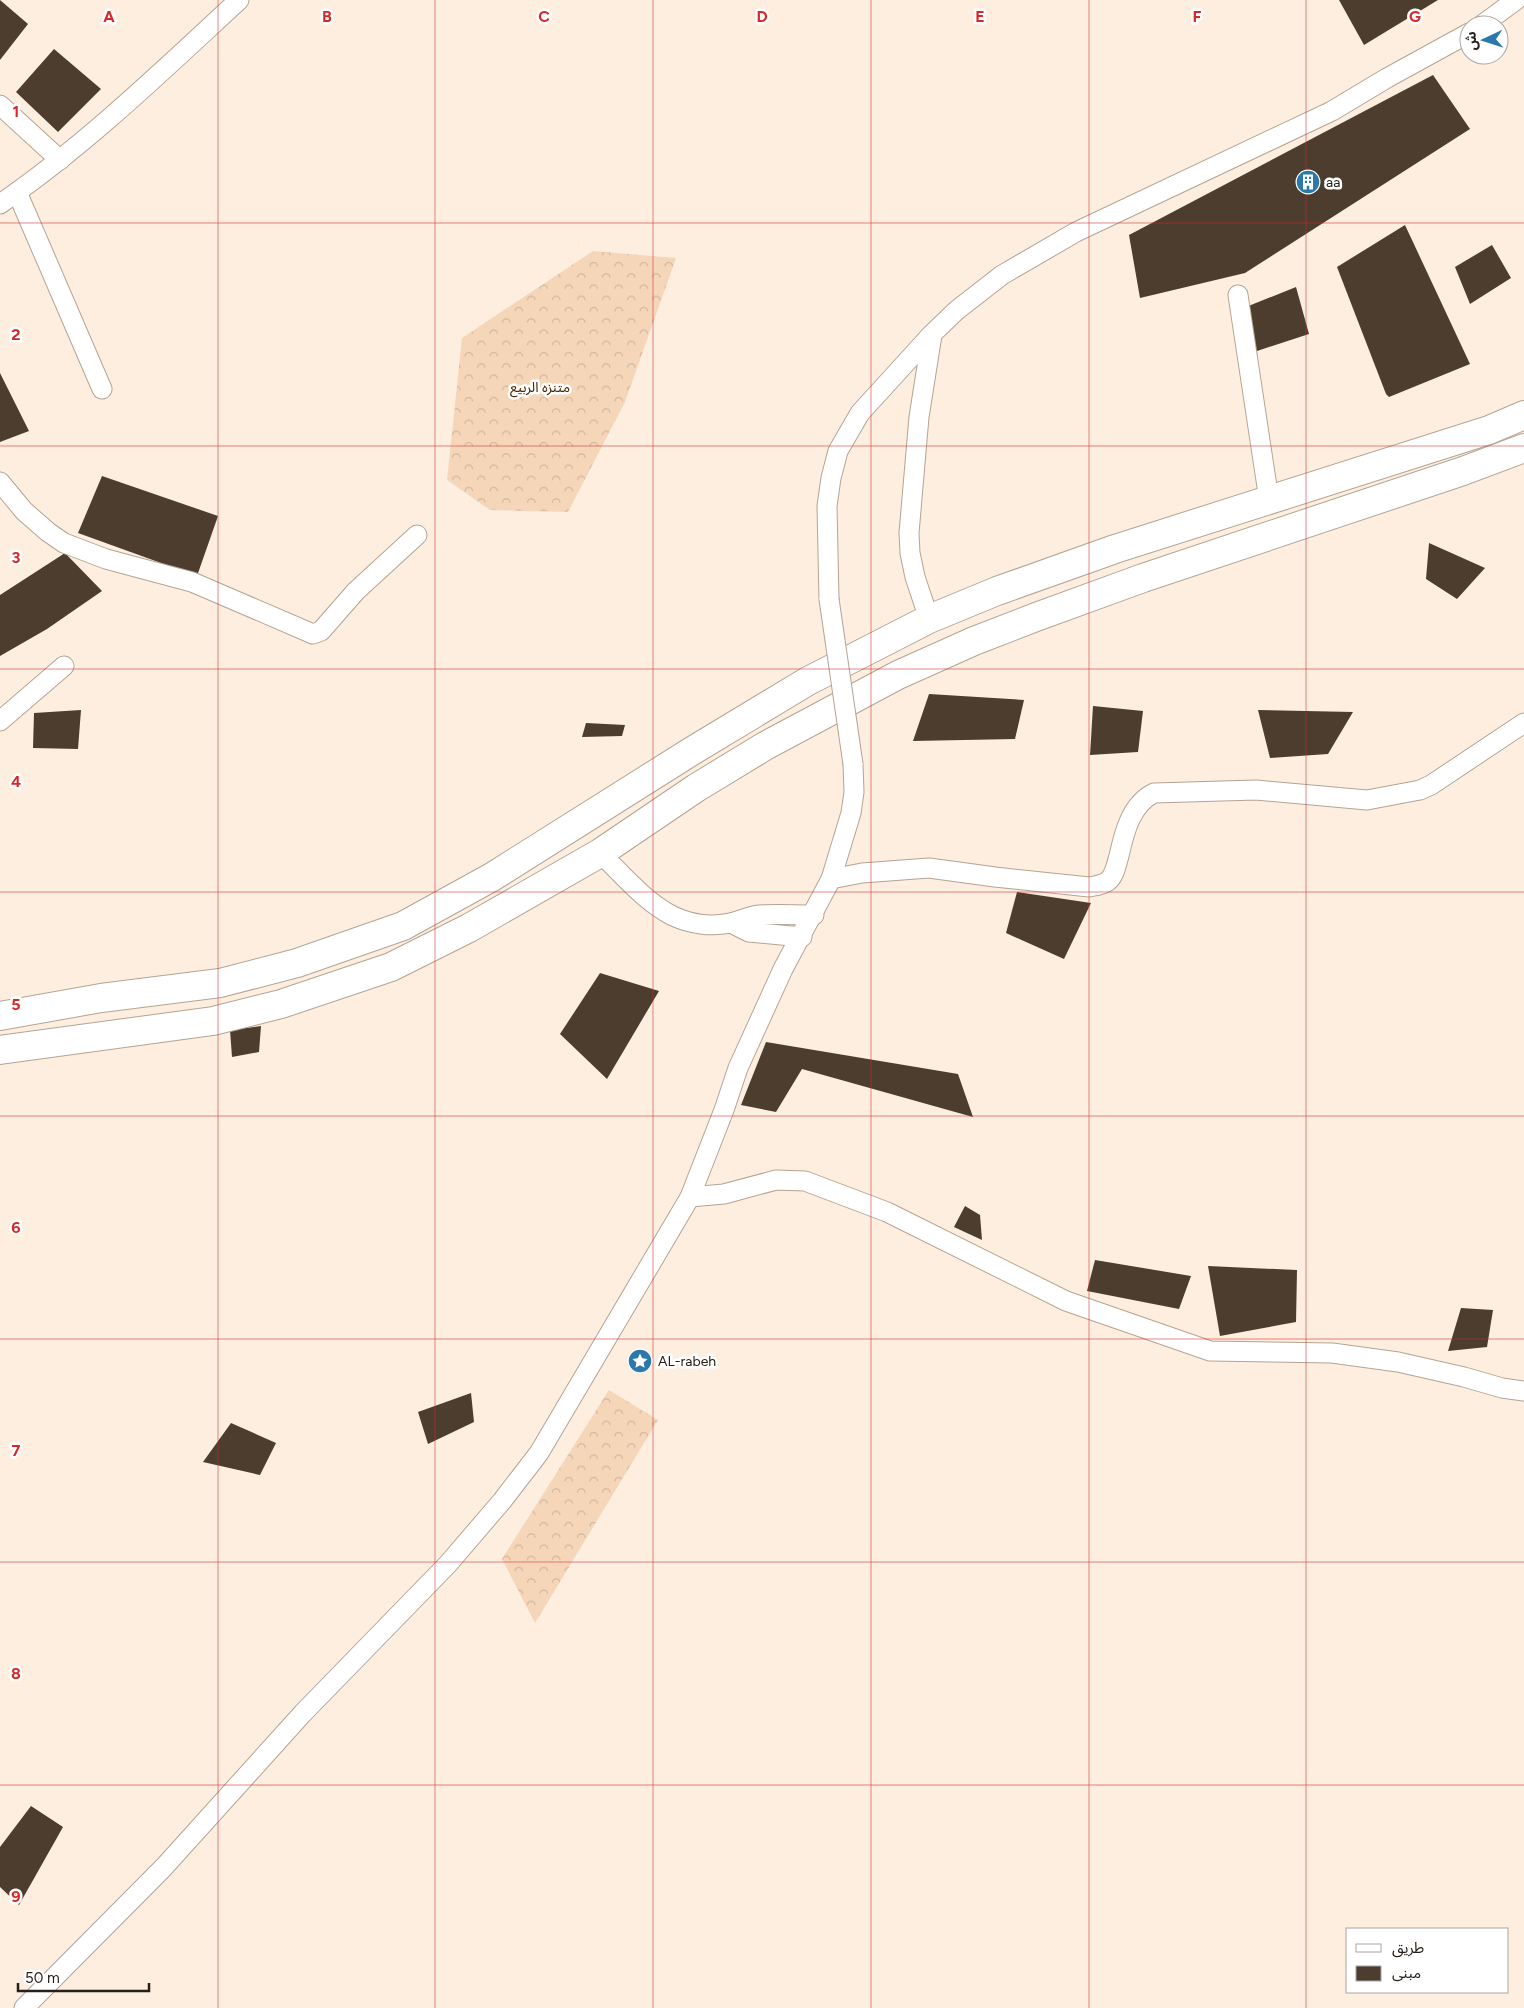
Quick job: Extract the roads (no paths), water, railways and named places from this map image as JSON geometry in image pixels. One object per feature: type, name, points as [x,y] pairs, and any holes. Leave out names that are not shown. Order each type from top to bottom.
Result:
[{"type":"main road","points":[[0,1016],[101,998],[230,981],[297,963],[403,926],[492,877],[605,808],[692,751],[808,681],[929,619],[997,591],[1115,549],[1489,430],[1524,416]]},
{"type":"main road","points":[[0,1050],[213,1021],[281,1004],[391,968],[469,928],[600,853],[696,788],[766,746],[898,675],[974,641],[1144,578],[1463,471],[1524,448]]},
{"type":"main road","points":[[150,992],[158,1030]]},
{"type":"street","points":[[0,204],[60,160],[133,98],[239,0]]},
{"type":"street","points":[[1496,15],[1516,0]]},
{"type":"street","points":[[24,2008],[164,1867],[303,1713],[448,1564],[502,1501],[539,1453],[690,1197],[724,1110],[738,1068],[783,969],[832,879],[851,813],[854,784],[853,764],[829,600],[827,506],[831,478],[838,451],[860,413],[932,334],[975,295],[1002,275],[1090,226],[1332,111],[1459,38]]},
{"type":"street","points":[[0,105],[60,160]]},
{"type":"street","points":[[18,192],[102,390]]},
{"type":"street","points":[[1238,295],[1268,500]]},
{"type":"street","points":[[929,619],[914,577],[909,533],[918,417],[932,334]]},
{"type":"street","points":[[0,482],[24,511],[64,543],[106,558],[192,582],[313,634],[321,631],[356,591],[417,535]]},
{"type":"street","points":[[0,721],[64,666]]},
{"type":"street","points":[[832,879],[862,873],[929,868],[995,878],[1089,887],[1098,885],[1108,881],[1114,873],[1124,832],[1139,803],[1144,797],[1154,792],[1256,790],[1367,800],[1420,790],[1431,785],[1524,723]]},
{"type":"street","points":[[600,853],[649,899],[671,915],[686,921],[701,924],[731,923],[760,915],[814,915]]},
{"type":"street","points":[[731,923],[749,932],[802,936]]},
{"type":"street","points":[[690,1197],[724,1194],[776,1180],[805,1181],[888,1212],[1066,1301],[1210,1351],[1332,1353],[1398,1362],[1502,1388],[1524,1391]]},
{"type":"place","name":"aa","points":[[1308,182]]},
{"type":"place","name":"AL-rabeh","points":[[640,1361]]},
{"type":"park label","name":"متنزه الربيع","points":[[540,387]]}]
